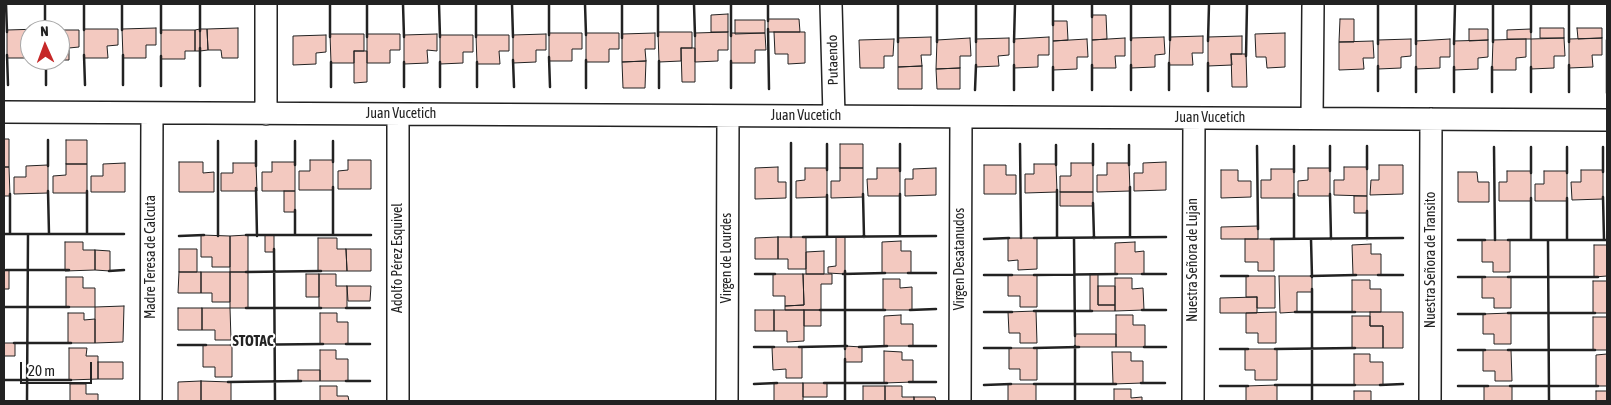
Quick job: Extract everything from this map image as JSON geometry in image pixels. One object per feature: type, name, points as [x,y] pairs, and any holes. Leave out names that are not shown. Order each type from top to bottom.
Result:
[{"type":"street","points":[[266,4],[266,114]]},
{"type":"street","name":"Putaendo","points":[[831,4],[834,116]]},
{"type":"street","points":[[1312,118],[1313,6]]},
{"type":"street","name":"Juan Vucetich","points":[[4,112],[1607,120]]},
{"type":"street","name":"Madre Teresa de Calcuta","points":[[151,401],[152,113]]},
{"type":"street","name":"Adolfo Pérez Esquivel","points":[[398,114],[398,401]]},
{"type":"street","name":"Virgen de Lourdes","points":[[727,401],[728,116]]},
{"type":"street","name":"Virgen Desatanudos","points":[[960,401],[961,117]]},
{"type":"street","name":"Nuestra Señora de Lujan","points":[[1193,401],[1194,118]]},
{"type":"street","name":"Nuestra Señora de Transito","points":[[1430,401],[1431,119]]},
{"type":"building","points":[[728,14],[728,32],[711,32],[711,15]]},
{"type":"building","points":[[1092,15],[1106,15],[1107,39],[1092,40]]},
{"type":"building","points":[[768,19],[799,19],[800,32],[768,32]]},
{"type":"building","points":[[1340,19],[1354,19],[1354,42],[1339,42]]},
{"type":"building","points":[[735,20],[765,20],[765,33],[735,34]]},
{"type":"building","points":[[1053,21],[1067,21],[1068,40],[1053,41]]},
{"type":"building","points":[[156,28],[156,45],[146,45],[146,58],[123,58],[122,29]]},
{"type":"building","points":[[238,28],[238,58],[222,58],[221,50],[208,50],[207,29]]},
{"type":"building","points":[[1540,28],[1564,28],[1564,38],[1540,38]]},
{"type":"building","points":[[1577,28],[1602,28],[1602,38],[1578,39]]},
{"type":"building","points":[[84,29],[118,29],[118,45],[107,46],[108,58],[84,58]]},
{"type":"building","points":[[200,29],[207,29],[208,50],[200,51]]},
{"type":"building","points":[[200,29],[200,51],[195,51],[195,30]]},
{"type":"building","points":[[1469,29],[1488,29],[1488,40],[1469,41]]},
{"type":"building","points":[[1531,29],[1531,39],[1507,39],[1507,30]]},
{"type":"building","points":[[7,30],[20,30],[20,58],[7,58]]},
{"type":"building","points":[[70,30],[79,30],[79,47],[70,48]]},
{"type":"building","points":[[161,30],[195,30],[195,51],[185,51],[185,59],[161,59]]},
{"type":"building","points":[[658,32],[692,32],[692,48],[681,48],[681,61],[659,62]]},
{"type":"building","points":[[728,32],[728,50],[718,50],[718,61],[695,62],[695,33]]},
{"type":"building","points":[[774,32],[805,32],[805,63],[788,64],[788,54],[775,54]]},
{"type":"building","points":[[549,33],[582,33],[582,49],[572,49],[572,61],[549,61]]},
{"type":"building","points":[[586,33],[619,33],[619,49],[609,49],[609,62],[586,62]]},
{"type":"building","points":[[655,33],[655,49],[645,49],[646,61],[622,62],[622,34]]},
{"type":"building","points":[[731,33],[765,33],[766,50],[755,50],[755,63],[731,63]]},
{"type":"building","points":[[1285,33],[1285,67],[1267,68],[1266,57],[1256,57],[1255,34]]},
{"type":"building","points":[[330,34],[364,34],[364,51],[354,51],[354,63],[331,63]]},
{"type":"building","points":[[367,34],[400,34],[400,50],[390,50],[390,63],[367,63]]},
{"type":"building","points":[[437,34],[437,51],[427,50],[428,63],[404,64],[404,35]]},
{"type":"building","points":[[546,34],[546,50],[536,50],[536,62],[513,63],[513,35]]},
{"type":"building","points":[[326,35],[326,52],[316,53],[316,64],[293,65],[293,36]]},
{"type":"building","points":[[440,35],[473,35],[473,52],[463,52],[463,63],[440,64]]},
{"type":"building","points":[[476,35],[509,35],[509,51],[499,51],[500,64],[477,64]]},
{"type":"building","points":[[1203,36],[1203,53],[1192,53],[1193,65],[1169,65],[1170,37]]},
{"type":"building","points":[[1242,36],[1242,54],[1231,54],[1232,65],[1208,66],[1208,37]]},
{"type":"building","points":[[931,37],[931,55],[921,55],[922,66],[898,67],[898,38]]},
{"type":"building","points":[[1049,37],[1049,55],[1038,55],[1038,67],[1014,68],[1014,39]]},
{"type":"building","points":[[1164,37],[1165,54],[1155,55],[1155,67],[1131,68],[1131,38]]},
{"type":"building","points":[[970,38],[971,56],[960,56],[960,68],[936,69],[937,40]]},
{"type":"building","points":[[1009,38],[1009,55],[998,56],[999,66],[976,67],[976,39]]},
{"type":"building","points":[[1125,38],[1125,56],[1115,56],[1116,68],[1092,68],[1092,40]]},
{"type":"building","points":[[1564,38],[1565,56],[1554,56],[1554,68],[1531,69],[1531,39]]},
{"type":"building","points":[[1602,38],[1602,55],[1592,55],[1593,67],[1569,68],[1569,39]]},
{"type":"building","points":[[894,39],[893,56],[884,56],[884,68],[860,68],[859,40]]},
{"type":"building","points":[[1087,39],[1088,57],[1077,57],[1077,69],[1053,70],[1053,41]]},
{"type":"building","points":[[1411,39],[1411,56],[1401,57],[1401,68],[1378,69],[1378,40]]},
{"type":"building","points":[[1450,39],[1450,57],[1440,57],[1440,68],[1416,69],[1416,41]]},
{"type":"building","points":[[1526,39],[1526,57],[1516,58],[1516,70],[1492,70],[1493,40]]},
{"type":"building","points":[[1488,40],[1488,57],[1478,58],[1478,69],[1454,70],[1454,41]]},
{"type":"building","points":[[1373,41],[1374,58],[1363,58],[1364,69],[1339,70],[1339,42]]},
{"type":"building","points":[[681,48],[695,48],[695,82],[682,82]]},
{"type":"building","points":[[354,51],[367,51],[367,82],[354,83]]},
{"type":"building","points":[[1231,54],[1246,54],[1247,87],[1232,87]]},
{"type":"building","points":[[646,61],[645,88],[623,88],[622,62]]},
{"type":"building","points":[[922,66],[922,89],[898,89],[898,67]]},
{"type":"building","points":[[960,68],[960,89],[937,89],[936,69]]},
{"type":"building","points":[[4,139],[9,139],[9,167],[4,167]]},
{"type":"building","points":[[66,140],[87,140],[87,164],[66,164]]},
{"type":"building","points":[[840,144],[863,144],[863,168],[840,168]]},
{"type":"building","points":[[310,160],[333,160],[333,190],[299,190],[299,171],[310,171]]},
{"type":"building","points":[[348,160],[371,160],[371,189],[338,189],[338,171],[348,170]]},
{"type":"building","points":[[179,162],[203,162],[203,173],[214,172],[214,192],[179,192]]},
{"type":"building","points":[[272,162],[295,162],[295,191],[262,191],[262,172],[272,172]]},
{"type":"building","points":[[1166,162],[1166,190],[1134,191],[1134,173],[1143,173],[1143,163]]},
{"type":"building","points":[[125,163],[125,192],[91,192],[91,176],[103,176],[103,164]]},
{"type":"building","points":[[233,163],[256,163],[257,191],[221,191],[221,173],[233,173]]},
{"type":"building","points":[[1071,163],[1093,163],[1093,192],[1060,192],[1060,176],[1071,176]]},
{"type":"building","points":[[1107,163],[1129,163],[1130,191],[1097,192],[1097,175],[1107,175]]},
{"type":"building","points":[[66,164],[87,164],[87,193],[53,193],[53,176],[66,175]]},
{"type":"building","points":[[1034,164],[1056,164],[1057,192],[1025,193],[1025,174],[1034,174]]},
{"type":"building","points":[[48,165],[48,193],[14,194],[14,177],[26,177],[26,166]]},
{"type":"building","points":[[984,165],[1006,165],[1006,175],[1016,175],[1016,194],[984,194]]},
{"type":"building","points":[[1379,165],[1403,165],[1403,194],[1370,195],[1371,180],[1379,180]]},
{"type":"building","points":[[4,167],[9,167],[10,196],[4,196]]},
{"type":"building","points":[[778,167],[778,182],[786,182],[786,198],[755,199],[755,168]]},
{"type":"building","points":[[1344,167],[1367,167],[1367,196],[1334,195],[1334,180],[1344,180]]},
{"type":"building","points":[[805,168],[827,168],[827,197],[796,198],[796,181],[805,180]]},
{"type":"building","points":[[840,168],[863,168],[863,197],[831,198],[831,181],[840,181]]},
{"type":"building","points":[[877,168],[900,168],[900,196],[868,196],[867,179],[877,179]]},
{"type":"building","points":[[936,168],[936,195],[905,196],[905,179],[913,179],[913,169]]},
{"type":"building","points":[[1308,168],[1330,168],[1330,196],[1298,196],[1298,181],[1308,180]]},
{"type":"building","points":[[1271,169],[1294,169],[1294,198],[1261,198],[1261,180],[1271,180]]},
{"type":"building","points":[[1221,170],[1238,170],[1238,181],[1251,181],[1251,197],[1221,198]]},
{"type":"building","points":[[1581,170],[1603,170],[1603,199],[1572,200],[1571,182],[1581,182]]},
{"type":"building","points":[[1507,171],[1531,171],[1531,201],[1499,201],[1499,182],[1507,182]]},
{"type":"building","points":[[1544,171],[1567,171],[1567,201],[1535,201],[1535,184],[1544,184]]},
{"type":"building","points":[[1458,172],[1477,172],[1478,182],[1489,182],[1489,202],[1458,202]]},
{"type":"building","points":[[284,191],[295,191],[295,212],[284,212]]},
{"type":"building","points":[[1060,192],[1093,192],[1093,206],[1060,206]]},
{"type":"building","points":[[1354,196],[1367,196],[1367,213],[1354,213]]},
{"type":"building","points":[[1258,226],[1258,239],[1221,239],[1221,227]]},
{"type":"building","points":[[201,235],[230,236],[230,267],[212,267],[212,257],[201,257]]},
{"type":"building","points":[[248,235],[248,272],[230,272],[230,236]]},
{"type":"building","points":[[265,235],[274,235],[274,252],[265,252]]},
{"type":"building","points":[[778,237],[778,259],[755,259],[755,238]]},
{"type":"building","points":[[778,237],[806,237],[806,269],[788,269],[788,259],[778,259]]},
{"type":"building","points":[[836,237],[845,237],[845,274],[828,273],[828,267],[836,266]]},
{"type":"building","points":[[318,238],[337,238],[337,249],[346,249],[347,271],[318,271]]},
{"type":"building","points":[[1008,238],[1037,238],[1037,269],[1018,270],[1018,260],[1008,261]]},
{"type":"building","points":[[1245,239],[1274,239],[1274,271],[1258,271],[1258,262],[1245,262]]},
{"type":"building","points":[[1482,240],[1510,240],[1510,272],[1493,272],[1493,262],[1482,262]]},
{"type":"building","points":[[901,241],[901,251],[911,251],[911,273],[882,273],[882,242]]},
{"type":"building","points":[[65,242],[83,242],[83,250],[95,250],[95,270],[65,271]]},
{"type":"building","points":[[1135,242],[1135,252],[1144,251],[1144,274],[1115,274],[1115,243]]},
{"type":"building","points":[[1371,244],[1371,254],[1381,254],[1381,275],[1353,275],[1352,245]]},
{"type":"building","points":[[1594,245],[1607,245],[1607,276],[1594,277]]},
{"type":"building","points":[[179,249],[197,249],[197,272],[179,272]]},
{"type":"building","points":[[346,249],[371,249],[371,271],[347,271]]},
{"type":"building","points":[[95,250],[110,251],[110,271],[95,270]]},
{"type":"building","points":[[824,251],[824,274],[806,274],[806,252]]},
{"type":"building","points":[[9,270],[9,289],[4,289],[4,271]]},
{"type":"building","points":[[179,272],[201,272],[201,293],[178,293]]},
{"type":"building","points":[[201,272],[230,272],[230,302],[212,302],[212,293],[201,293]]},
{"type":"building","points":[[230,272],[248,272],[248,308],[230,308]]},
{"type":"building","points":[[306,274],[319,274],[319,297],[306,297]]},
{"type":"building","points":[[319,274],[336,274],[336,286],[347,286],[347,308],[319,308]]},
{"type":"building","points":[[773,274],[803,274],[804,305],[785,306],[785,296],[773,296]]},
{"type":"building","points":[[803,274],[832,274],[832,284],[821,284],[821,310],[785,310],[785,306],[804,305]]},
{"type":"building","points":[[1090,274],[1098,274],[1098,305],[1115,305],[1115,311],[1090,311]]},
{"type":"building","points":[[1008,275],[1037,275],[1037,307],[1020,307],[1020,296],[1008,296]]},
{"type":"building","points":[[1246,276],[1275,276],[1275,308],[1257,308],[1257,297],[1246,297]]},
{"type":"building","points":[[1279,276],[1312,276],[1312,292],[1297,292],[1297,312],[1280,313]]},
{"type":"building","points":[[66,277],[83,277],[83,288],[95,288],[95,307],[66,307]]},
{"type":"building","points":[[1482,277],[1511,277],[1511,308],[1494,308],[1494,298],[1482,298]]},
{"type":"building","points":[[1115,278],[1132,278],[1132,289],[1143,288],[1144,310],[1115,311]]},
{"type":"building","points":[[883,279],[900,279],[900,288],[912,287],[912,310],[883,310]]},
{"type":"building","points":[[1352,280],[1370,280],[1370,289],[1381,289],[1381,312],[1352,312]]},
{"type":"building","points":[[1593,281],[1607,281],[1607,313],[1593,313]]},
{"type":"building","points":[[347,286],[371,286],[370,301],[348,301]]},
{"type":"building","points":[[1098,286],[1115,286],[1115,305],[1098,305]]},
{"type":"building","points":[[1257,297],[1257,313],[1220,313],[1220,298]]},
{"type":"building","points":[[124,306],[123,342],[95,343],[95,307]]},
{"type":"building","points":[[178,308],[202,308],[202,330],[178,330]]},
{"type":"building","points":[[202,308],[230,308],[231,340],[215,340],[215,330],[202,330]]},
{"type":"building","points":[[755,310],[774,310],[774,331],[755,331]]},
{"type":"building","points":[[774,310],[804,310],[804,341],[787,342],[787,331],[774,331]]},
{"type":"building","points":[[804,310],[821,310],[821,326],[804,326]]},
{"type":"building","points":[[1036,311],[1037,343],[1020,343],[1020,333],[1009,333],[1008,312]]},
{"type":"building","points":[[1276,312],[1276,343],[1258,343],[1258,333],[1246,333],[1246,313]]},
{"type":"building","points":[[1370,312],[1403,312],[1403,348],[1383,348],[1383,326],[1370,326]]},
{"type":"building","points":[[68,313],[84,313],[84,320],[95,319],[95,343],[68,343]]},
{"type":"building","points":[[320,313],[337,313],[337,322],[348,322],[348,344],[320,344]]},
{"type":"building","points":[[1511,313],[1511,344],[1494,344],[1494,334],[1483,334],[1483,314]]},
{"type":"building","points":[[901,315],[901,324],[913,324],[913,346],[884,346],[884,316]]},
{"type":"building","points":[[1116,315],[1133,315],[1133,325],[1145,325],[1145,347],[1116,347]]},
{"type":"building","points":[[1352,316],[1370,316],[1370,326],[1383,326],[1383,348],[1352,348]]},
{"type":"building","points":[[1593,317],[1607,317],[1607,350],[1593,350]]},
{"type":"building","points":[[1075,334],[1116,334],[1116,347],[1075,347]]},
{"type":"building","points":[[4,343],[15,343],[15,356],[4,356]]},
{"type":"building","points":[[203,345],[232,345],[232,377],[215,377],[215,367],[203,367]]},
{"type":"building","points":[[845,346],[862,347],[862,362],[845,362]]},
{"type":"building","points":[[772,347],[802,347],[802,378],[786,378],[786,369],[773,370]]},
{"type":"building","points":[[69,348],[87,348],[86,356],[98,356],[98,379],[69,380]]},
{"type":"building","points":[[1009,348],[1037,348],[1037,380],[1020,380],[1020,369],[1009,369]]},
{"type":"building","points":[[1245,349],[1277,349],[1277,380],[1255,380],[1255,370],[1245,370]]},
{"type":"building","points":[[320,350],[336,350],[336,359],[348,359],[348,381],[320,381]]},
{"type":"building","points":[[1483,350],[1511,350],[1512,381],[1495,381],[1495,371],[1483,371]]},
{"type":"building","points":[[884,351],[902,352],[902,360],[913,360],[913,382],[884,383]]},
{"type":"building","points":[[1112,352],[1131,352],[1131,361],[1143,361],[1143,383],[1113,384]]},
{"type":"building","points":[[1354,354],[1370,354],[1370,362],[1383,362],[1383,385],[1354,385]]},
{"type":"building","points":[[1607,354],[1607,386],[1596,386],[1596,355]]},
{"type":"building","points":[[98,362],[123,362],[123,379],[98,379]]},
{"type":"building","points":[[298,370],[320,370],[320,381],[298,381]]},
{"type":"building","points":[[201,381],[231,382],[231,401],[201,401]]},
{"type":"building","points":[[201,381],[201,401],[178,401],[178,382]]},
{"type":"building","points":[[774,383],[803,383],[803,401],[774,401]]},
{"type":"building","points":[[803,383],[827,383],[827,397],[803,397]]},
{"type":"building","points":[[70,384],[86,384],[86,394],[98,394],[98,401],[70,401]]},
{"type":"building","points":[[1008,384],[1036,384],[1036,401],[1008,401]]},
{"type":"building","points":[[1277,385],[1277,401],[1246,401],[1246,386]]},
{"type":"building","points":[[320,386],[337,386],[337,396],[348,396],[349,401],[320,401]]},
{"type":"building","points":[[863,386],[885,386],[885,401],[863,401]]},
{"type":"building","points":[[885,386],[902,386],[902,397],[914,397],[914,401],[885,401]]},
{"type":"building","points":[[1484,386],[1512,386],[1512,401],[1484,401]]},
{"type":"building","points":[[1114,389],[1131,389],[1131,398],[1142,397],[1142,401],[1114,401]]},
{"type":"building","points":[[1354,391],[1371,391],[1371,401],[1354,401]]},
{"type":"building","points":[[1596,391],[1607,391],[1607,401],[1596,401]]},
{"type":"building","points":[[914,397],[935,397],[936,401],[914,401]]},
{"type":"wall","points":[[6,4],[7,32]]},
{"type":"wall","points":[[45,4],[45,20]]},
{"type":"wall","points":[[84,4],[84,30]]},
{"type":"wall","points":[[122,4],[122,30]]},
{"type":"wall","points":[[161,4],[161,33]]},
{"type":"wall","points":[[200,4],[200,31]]},
{"type":"wall","points":[[330,4],[330,37]]},
{"type":"wall","points":[[367,4],[367,37]]},
{"type":"wall","points":[[403,4],[404,37]]},
{"type":"wall","points":[[439,4],[440,37]]},
{"type":"wall","points":[[476,4],[476,37]]},
{"type":"wall","points":[[512,4],[513,37]]},
{"type":"wall","points":[[549,4],[549,35]]},
{"type":"wall","points":[[585,4],[586,35]]},
{"type":"wall","points":[[622,4],[622,38]]},
{"type":"wall","points":[[658,4],[658,36]]},
{"type":"wall","points":[[694,4],[695,36]]},
{"type":"wall","points":[[731,4],[731,36]]},
{"type":"wall","points":[[768,4],[768,21]]},
{"type":"wall","points":[[898,4],[898,42]]},
{"type":"wall","points":[[937,4],[937,42]]},
{"type":"wall","points":[[976,4],[976,42]]},
{"type":"wall","points":[[1014,42],[1015,4]]},
{"type":"wall","points":[[1053,4],[1053,25]]},
{"type":"wall","points":[[1092,4],[1092,17]]},
{"type":"wall","points":[[1131,4],[1131,40]]},
{"type":"wall","points":[[1170,4],[1170,40]]},
{"type":"wall","points":[[1208,41],[1209,4]]},
{"type":"wall","points":[[1246,56],[1247,4]]},
{"type":"wall","points":[[1378,4],[1378,44]]},
{"type":"wall","points":[[1416,4],[1416,44]]},
{"type":"wall","points":[[1454,44],[1455,4]]},
{"type":"wall","points":[[1493,4],[1493,42]]},
{"type":"wall","points":[[1531,4],[1531,32]]},
{"type":"wall","points":[[1569,4],[1569,42]]},
{"type":"wall","points":[[768,29],[769,89]]},
{"type":"wall","points":[[1607,40],[1607,93]]},
{"type":"wall","points":[[200,48],[200,86]]},
{"type":"wall","points":[[7,55],[8,85]]},
{"type":"wall","points":[[84,55],[85,85]]},
{"type":"wall","points":[[123,55],[123,85]]},
{"type":"wall","points":[[161,56],[161,86]]},
{"type":"wall","points":[[549,57],[550,87]]},
{"type":"wall","points":[[513,60],[514,87]]},
{"type":"wall","points":[[586,60],[586,88]]},
{"type":"wall","points":[[659,61],[659,88]]},
{"type":"wall","points":[[731,61],[731,88]]},
{"type":"wall","points":[[331,62],[331,87]]},
{"type":"wall","points":[[404,62],[404,87]]},
{"type":"wall","points":[[440,62],[440,87]]},
{"type":"wall","points":[[477,62],[477,87]]},
{"type":"wall","points":[[1169,63],[1169,90]]},
{"type":"wall","points":[[1208,63],[1208,91]]},
{"type":"wall","points":[[975,90],[976,65]]},
{"type":"wall","points":[[1014,65],[1014,90]]},
{"type":"wall","points":[[1092,65],[1092,90]]},
{"type":"wall","points":[[1131,65],[1131,90]]},
{"type":"wall","points":[[1569,65],[1569,92]]},
{"type":"wall","points":[[1378,66],[1378,91]]},
{"type":"wall","points":[[1053,67],[1053,90]]},
{"type":"wall","points":[[1416,67],[1416,92]]},
{"type":"wall","points":[[1454,67],[1454,92]]},
{"type":"wall","points":[[1492,67],[1492,92]]},
{"type":"wall","points":[[1531,67],[1531,92]]},
{"type":"wall","points":[[46,70],[46,85]]},
{"type":"wall","points":[[48,140],[48,166]]},
{"type":"wall","points":[[218,141],[218,236]]},
{"type":"wall","points":[[256,141],[256,166]]},
{"type":"wall","points":[[295,141],[295,165]]},
{"type":"wall","points":[[333,141],[333,162]]},
{"type":"wall","points":[[791,143],[791,237]]},
{"type":"wall","points":[[827,144],[827,170]]},
{"type":"wall","points":[[900,144],[900,171]]},
{"type":"wall","points":[[1020,144],[1021,238]]},
{"type":"wall","points":[[1093,144],[1093,165]]},
{"type":"wall","points":[[1056,145],[1056,165]]},
{"type":"wall","points":[[1129,145],[1129,165]]},
{"type":"wall","points":[[1257,146],[1258,229]]},
{"type":"wall","points":[[1294,146],[1294,172]]},
{"type":"wall","points":[[1330,146],[1330,171]]},
{"type":"wall","points":[[1367,146],[1367,169]]},
{"type":"wall","points":[[1494,147],[1495,240]]},
{"type":"wall","points":[[1531,147],[1531,173]]},
{"type":"wall","points":[[1567,147],[1567,173]]},
{"type":"wall","points":[[1603,147],[1603,172]]},
{"type":"wall","points":[[333,187],[333,235]]},
{"type":"wall","points":[[1130,187],[1130,237]]},
{"type":"wall","points":[[256,188],[257,236]]},
{"type":"wall","points":[[1057,190],[1057,238]]},
{"type":"wall","points":[[48,191],[49,234]]},
{"type":"wall","points":[[87,191],[87,234]]},
{"type":"wall","points":[[10,194],[10,234]]},
{"type":"wall","points":[[863,194],[864,237]]},
{"type":"wall","points":[[900,194],[900,236]]},
{"type":"wall","points":[[1294,194],[1294,239]]},
{"type":"wall","points":[[1330,194],[1331,239]]},
{"type":"wall","points":[[827,195],[827,237]]},
{"type":"wall","points":[[1603,197],[1604,240]]},
{"type":"wall","points":[[1531,198],[1531,240]]},
{"type":"wall","points":[[1567,198],[1567,240]]},
{"type":"wall","points":[[1093,203],[1094,238]]},
{"type":"wall","points":[[295,210],[295,235]]},
{"type":"wall","points":[[1367,211],[1367,239]]},
{"type":"wall","points":[[4,234],[124,234]]},
{"type":"wall","points":[[27,401],[28,234]]},
{"type":"wall","points":[[179,236],[204,235]]},
{"type":"wall","points":[[246,235],[371,235]]},
{"type":"wall","points":[[803,237],[936,236]]},
{"type":"wall","points":[[1034,238],[1166,237]]},
{"type":"wall","points":[[984,239],[1009,238]]},
{"type":"wall","points":[[1074,238],[1075,336]]},
{"type":"wall","points":[[1271,239],[1403,238]]},
{"type":"wall","points":[[1311,239],[1312,277]]},
{"type":"wall","points":[[1458,240],[1485,240]]},
{"type":"wall","points":[[1508,240],[1607,240]]},
{"type":"wall","points":[[1548,240],[1549,401]]},
{"type":"wall","points":[[274,249],[275,401]]},
{"type":"wall","points":[[6,270],[69,270]]},
{"type":"wall","points":[[109,271],[124,270]]},
{"type":"wall","points":[[246,272],[321,271]]},
{"type":"wall","points":[[845,271],[845,349]]},
{"type":"wall","points":[[843,274],[885,273]]},
{"type":"wall","points":[[908,273],[936,273]]},
{"type":"wall","points":[[755,274],[775,274]]},
{"type":"wall","points":[[1034,275],[1117,274]]},
{"type":"wall","points":[[1142,274],[1166,274]]},
{"type":"wall","points":[[984,275],[1012,275]]},
{"type":"wall","points":[[1311,276],[1356,275]]},
{"type":"wall","points":[[1378,275],[1403,275]]},
{"type":"wall","points":[[1221,276],[1248,276]]},
{"type":"wall","points":[[1458,277],[1485,277]]},
{"type":"wall","points":[[1508,277],[1598,277]]},
{"type":"wall","points":[[1312,289],[1312,401]]},
{"type":"wall","points":[[4,307],[69,307]]},
{"type":"wall","points":[[246,308],[321,308]]},
{"type":"wall","points":[[346,308],[370,308]]},
{"type":"wall","points":[[910,310],[936,309]]},
{"type":"wall","points":[[820,310],[885,310]]},
{"type":"wall","points":[[1142,310],[1166,310]]},
{"type":"wall","points":[[1034,311],[1092,311]]},
{"type":"wall","points":[[984,312],[1012,312]]},
{"type":"wall","points":[[1295,312],[1355,312]]},
{"type":"wall","points":[[1508,313],[1595,313]]},
{"type":"wall","points":[[1458,314],[1485,314]]},
{"type":"wall","points":[[14,343],[71,343]]},
{"type":"wall","points":[[231,345],[323,344]]},
{"type":"wall","points":[[346,344],[370,344]]},
{"type":"wall","points":[[178,345],[206,345]]},
{"type":"wall","points":[[799,347],[847,346]]},
{"type":"wall","points":[[859,347],[887,346]]},
{"type":"wall","points":[[909,346],[936,346]]},
{"type":"wall","points":[[1075,346],[1075,401]]},
{"type":"wall","points":[[754,347],[774,347]]},
{"type":"wall","points":[[1034,348],[1079,347]]},
{"type":"wall","points":[[1144,347],[1166,347]]},
{"type":"wall","points":[[984,348],[1011,348]]},
{"type":"wall","points":[[1275,349],[1355,348]]},
{"type":"wall","points":[[1220,349],[1248,349]]},
{"type":"wall","points":[[1458,350],[1485,350]]},
{"type":"wall","points":[[1508,350],[1595,350]]},
{"type":"wall","points":[[845,359],[845,401]]},
{"type":"wall","points":[[4,380],[71,380]]},
{"type":"wall","points":[[228,382],[301,381]]},
{"type":"wall","points":[[346,381],[370,381]]},
{"type":"wall","points":[[909,382],[936,382]]},
{"type":"wall","points":[[754,384],[777,383]]},
{"type":"wall","points":[[824,383],[887,383]]},
{"type":"wall","points":[[1141,383],[1165,383]]},
{"type":"wall","points":[[984,385],[1011,384]]},
{"type":"wall","points":[[1034,384],[1116,384]]},
{"type":"wall","points":[[1380,385],[1403,384]]},
{"type":"wall","points":[[1275,385],[1355,385]]},
{"type":"wall","points":[[1220,386],[1248,386]]},
{"type":"wall","points":[[1458,386],[1488,386]]},
{"type":"wall","points":[[1510,386],[1598,386]]},
{"type":"district","name":"STOTAC","points":[[253,341]]}]
